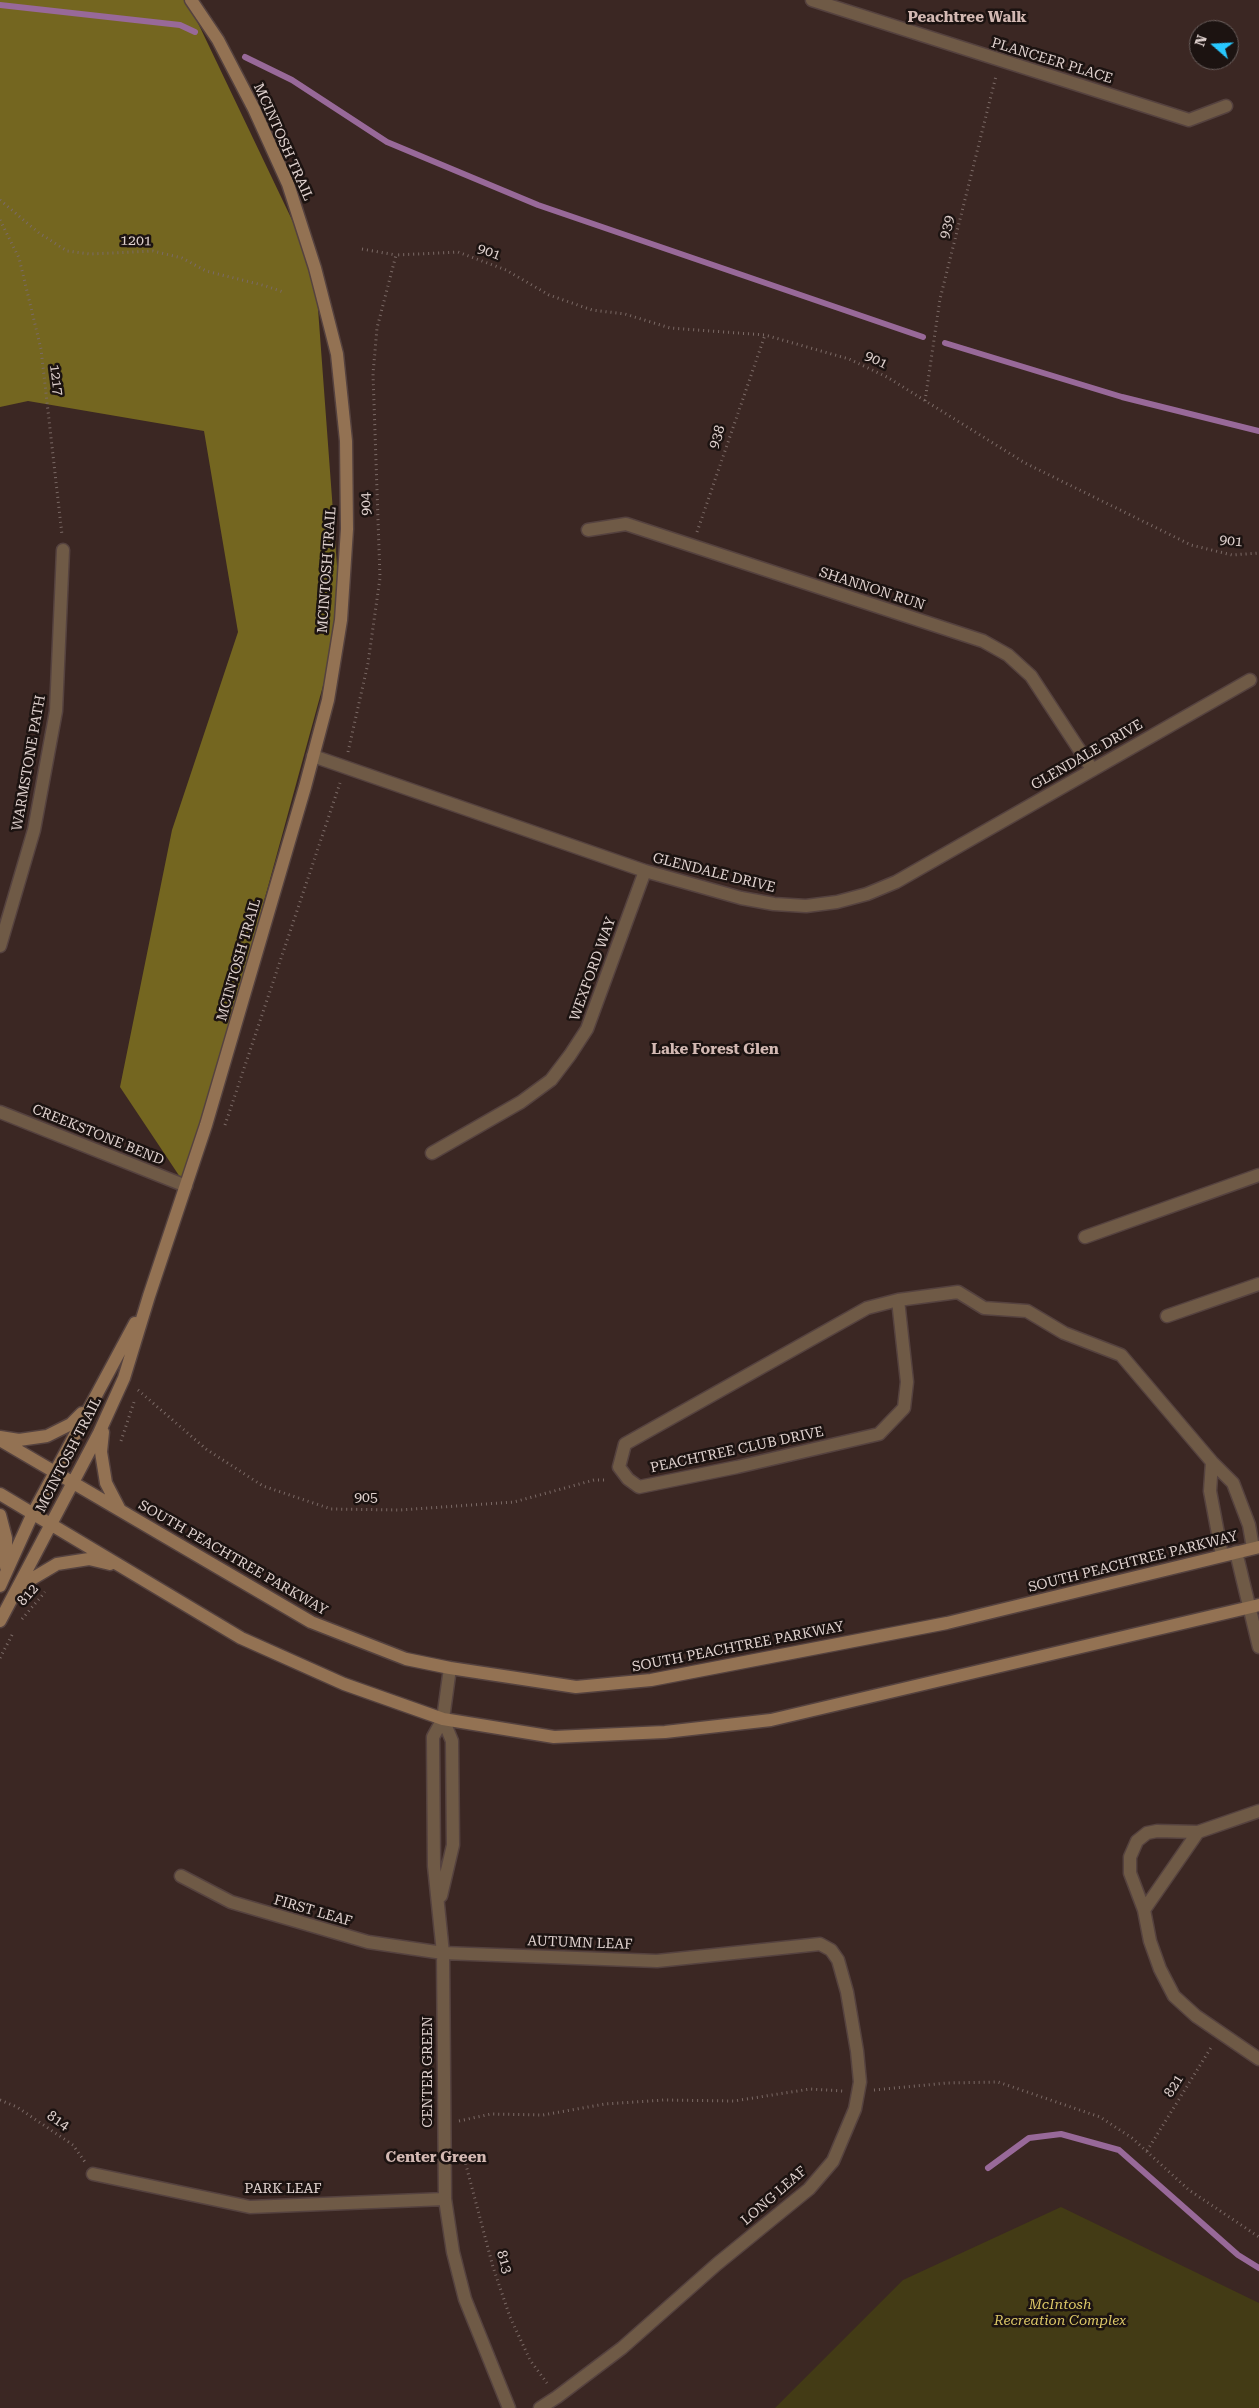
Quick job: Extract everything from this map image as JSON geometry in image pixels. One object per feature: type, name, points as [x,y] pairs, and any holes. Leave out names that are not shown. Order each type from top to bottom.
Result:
[{"type":"main road","name":"MCINTOSH TRAIL","points":[[0,1621],[105,1420],[124,1378],[149,1296],[206,1125],[313,756],[328,700],[342,601],[347,529],[346,441],[337,354],[315,268],[288,184],[254,109],[222,49],[191,0]]},
{"type":"main road","name":"MCINTOSH TRAIL","points":[[0,1585],[54,1472],[149,1296]]},
{"type":"main road","points":[[0,1439],[19,1440],[46,1436],[71,1424],[91,1405]]},
{"type":"main road","points":[[105,1420],[100,1452],[106,1482],[120,1510]]},
{"type":"main road","name":"SOUTH PEACHTREE PARKWAY","points":[[0,1439],[311,1622],[406,1659],[450,1668],[576,1687],[651,1680],[947,1623],[1256,1548]]},
{"type":"main road","points":[[0,1494],[241,1638],[344,1684],[443,1719],[554,1737],[665,1732],[771,1720],[1254,1607]]},
{"type":"main road","points":[[0,1516],[6,1538],[6,1567],[0,1585]]},
{"type":"main road","points":[[8,1603],[30,1580],[57,1564],[89,1559],[120,1565]]},
{"type":"street","name":"PLANCEER PLACE","points":[[812,0],[1189,120],[1226,106]]},
{"type":"street","name":"SHANNON RUN","points":[[588,530],[626,524],[983,641],[1008,655],[1031,676],[1092,769]]},
{"type":"street","name":"WARMSTONE PATH","points":[[0,946],[34,830],[56,711],[63,550]]},
{"type":"street","name":"GLENDALE DRIVE","points":[[313,756],[645,871],[741,898],[774,904],[806,906],[836,902],[867,894],[896,882],[1250,680]]},
{"type":"street","name":"WEXFORD WAY","points":[[432,1153],[522,1102],[550,1080],[570,1055],[587,1029],[645,871]]},
{"type":"street","name":"CREEKSTONE BEND","points":[[0,1112],[186,1186]]},
{"type":"street","points":[[1084,1237],[1259,1175]]},
{"type":"street","points":[[1167,1316],[1259,1284]]},
{"type":"street","points":[[628,1479],[619,1467],[625,1444],[867,1308],[898,1300],[958,1292],[984,1308],[1027,1311],[1064,1333],[1121,1355],[1212,1462],[1233,1483],[1256,1548]]},
{"type":"street","name":"PEACHTREE CLUB DRIVE","points":[[628,1479],[639,1487],[737,1467],[879,1434],[904,1408],[907,1382],[898,1300]]},
{"type":"street","points":[[1212,1462],[1210,1491],[1222,1555]]},
{"type":"street","points":[[1236,1552],[1254,1607],[1259,1647]]},
{"type":"street","points":[[443,1719],[450,1668]]},
{"type":"street","name":"CENTER GREEN","points":[[438,1906],[453,1844],[452,1741],[443,1719]]},
{"type":"street","name":"CENTER GREEN","points":[[443,1719],[433,1737],[434,1866],[443,1953],[445,2199],[453,2252],[465,2299],[510,2408]]},
{"type":"street","points":[[1259,1811],[1198,1832],[1157,1831],[1147,1833],[1137,1841],[1130,1857],[1130,1873],[1144,1910],[1152,1948],[1174,1996],[1196,2016],[1259,2059]]},
{"type":"street","points":[[1144,1910],[1198,1832]]},
{"type":"street","name":"FIRST LEAF","points":[[181,1876],[231,1902],[249,1908],[368,1942],[443,1953]]},
{"type":"street","name":"LONG LEAF","points":[[540,2408],[557,2398],[622,2348],[717,2264],[809,2189],[833,2161],[855,2109],[860,2082],[857,2051],[846,1992],[838,1960],[832,1950],[820,1944],[715,1954]]},
{"type":"street","name":"AUTUMN LEAF","points":[[443,1953],[657,1961],[715,1954]]},
{"type":"street","name":"PARK LEAF","points":[[93,2174],[250,2207],[445,2199]]},
{"type":"path","name":"939","points":[[925,401],[940,299],[1000,61]]},
{"type":"path","name":"1201","points":[[0,200],[39,233],[67,250],[90,254],[154,251],[182,258],[206,271],[283,292]]},
{"type":"path","name":"1217","points":[[0,220],[18,258],[40,349],[63,550]]},
{"type":"path","points":[[362,249],[396,255]]},
{"type":"path","name":"901","points":[[396,255],[458,252],[506,270],[549,295],[592,310],[625,314],[670,328],[765,335],[849,359],[887,377],[1025,463],[1191,545],[1232,555],[1259,554]]},
{"type":"path","name":"904","points":[[331,812],[344,768],[368,663],[380,578],[373,374],[377,328],[396,255]]},
{"type":"path","name":"938","points":[[692,547],[765,335]]},
{"type":"path","name":"905","points":[[138,1390],[206,1449],[263,1486],[331,1509],[400,1510],[514,1502],[594,1480],[628,1479]]},
{"type":"path","name":"812","points":[[0,1658],[17,1626],[49,1588]]},
{"type":"path","name":"821","points":[[1147,2152],[1220,2033]]},
{"type":"path","name":"814","points":[[0,2100],[17,2107],[73,2145],[93,2174]]},
{"type":"path","points":[[458,2121],[459,2130]]},
{"type":"path","name":"813","points":[[462,2147],[465,2165],[510,2317],[530,2360],[557,2398]]},
{"type":"green space","name":"McIntosh Recreation Complex","points":[[1061,2207],[1259,2303],[1259,2408],[775,2408],[903,2280]]},
{"type":"shaded area","points":[[0,0],[187,0],[315,268],[341,620],[186,1186],[120,1087],[172,830],[238,632],[204,431],[28,401],[0,407]]},
{"type":"waterway","points":[[0,5],[180,25],[195,32]]},
{"type":"waterway","points":[[245,57],[292,80],[387,142],[538,205],[923,337]]},
{"type":"waterway","points":[[945,343],[1122,397],[1259,431]]},
{"type":"waterway","points":[[988,2168],[1029,2138],[1061,2134],[1119,2150],[1238,2255],[1259,2268]]},
{"type":"district","name":"Peachtree Walk","points":[[967,18]]},
{"type":"district","name":"Lake Forest Glen","points":[[715,1050]]},
{"type":"district","name":"Center Green","points":[[436,2158]]}]
